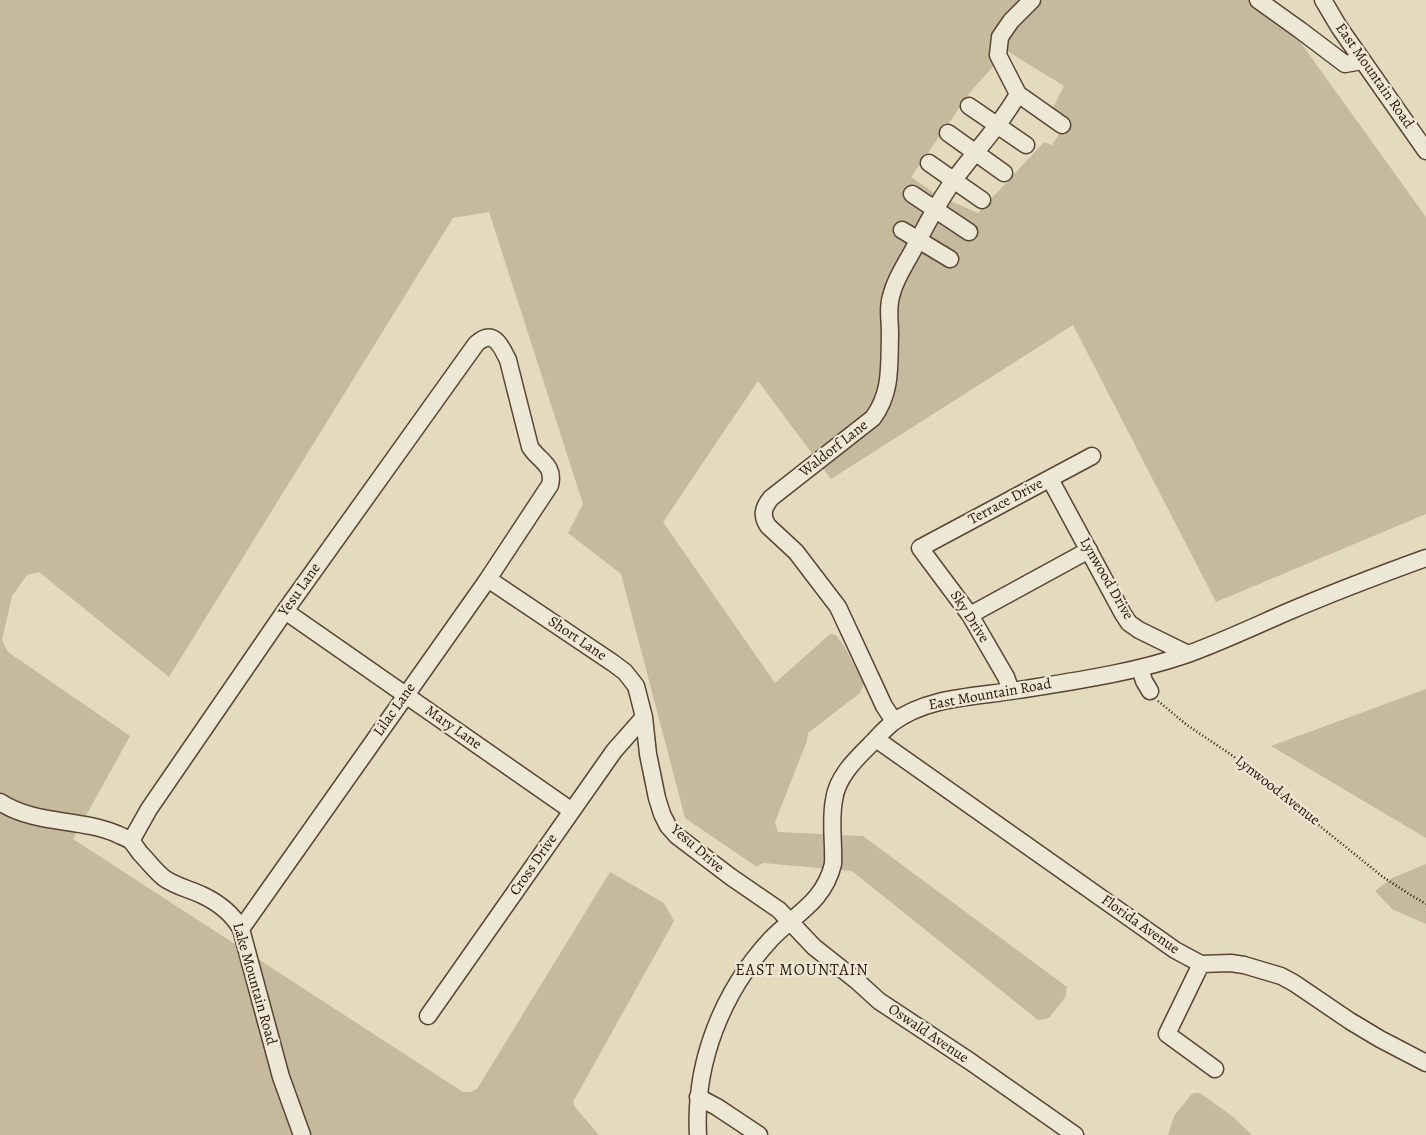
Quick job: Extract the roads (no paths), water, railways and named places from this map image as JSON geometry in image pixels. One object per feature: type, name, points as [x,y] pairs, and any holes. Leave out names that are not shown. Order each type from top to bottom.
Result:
[{"type":"street","points":[[1032,0],[1011,21],[1000,37],[998,55],[1018,94],[1062,125]]},
{"type":"street","points":[[1258,0],[1345,64],[1362,61]]},
{"type":"street","name":"East Mountain Road","points":[[1323,0],[1338,27],[1426,151]]},
{"type":"street","name":"Waldorf Lane","points":[[894,721],[884,706],[838,607],[796,552],[764,521],[763,511],[771,498],[873,418],[879,410],[889,380],[889,306],[891,293],[934,209],[954,180],[1009,111],[1018,94]]},
{"type":"street","points":[[969,106],[1026,145]]},
{"type":"street","points":[[948,133],[1004,173]]},
{"type":"street","points":[[929,164],[982,200]]},
{"type":"street","points":[[912,194],[969,232]]},
{"type":"street","points":[[902,230],[950,259]]},
{"type":"street","name":"Yesu Lane","points":[[131,841],[149,809],[284,612],[476,344],[484,338],[491,338],[498,343],[508,360],[530,447],[545,463],[550,472],[551,479],[547,489]]},
{"type":"street","name":"Terrace Drive","points":[[920,548],[1092,456]]},
{"type":"street","name":"Lynwood Drive","points":[[1050,479],[1129,623],[1139,630],[1188,654]]},
{"type":"street","name":"Lilac Lane","points":[[241,929],[488,578],[547,489]]},
{"type":"street","name":"Sky Drive","points":[[920,548],[970,615],[1006,677],[1011,691]]},
{"type":"street","points":[[970,615],[1089,550]]},
{"type":"street","name":"East Mountain Road","points":[[698,1135],[698,1097],[706,1060],[714,1033],[734,990],[749,965],[771,939],[811,904],[828,880],[833,864],[832,814],[839,782],[852,764],[894,721],[916,709],[938,702],[1140,668],[1188,654],[1295,609],[1426,558]]},
{"type":"street","name":"Short Lane","points":[[488,578],[625,672],[636,686],[644,717]]},
{"type":"street","name":"Mary Lane","points":[[284,612],[572,811]]},
{"type":"street","points":[[1140,668],[1144,681],[1150,691]]},
{"type":"street","name":"Cross Drive","points":[[428,1016],[614,751],[644,717]]},
{"type":"street","name":"Yesu Drive","points":[[644,717],[648,754],[657,798],[668,826],[677,836],[731,877],[779,910],[790,922]]},
{"type":"street","name":"Florida Avenue","points":[[876,739],[1176,950],[1201,964]]},
{"type":"street","name":"Lake Mountain Road","points":[[0,802],[18,811],[117,834],[131,841],[164,877],[180,887],[202,895],[218,904],[234,917],[241,929],[280,1077],[302,1135]]},
{"type":"street","name":"Oswald Avenue","points":[[790,922],[814,947],[879,1001],[949,1047],[1075,1135]]},
{"type":"street","points":[[1215,1069],[1167,1034],[1201,964],[1231,963],[1281,976],[1380,1039],[1426,1063]]},
{"type":"street","points":[[698,1097],[717,1107],[759,1135]]},
{"type":"district","name":"EAST MOUNTAIN","points":[[802,971]]}]
